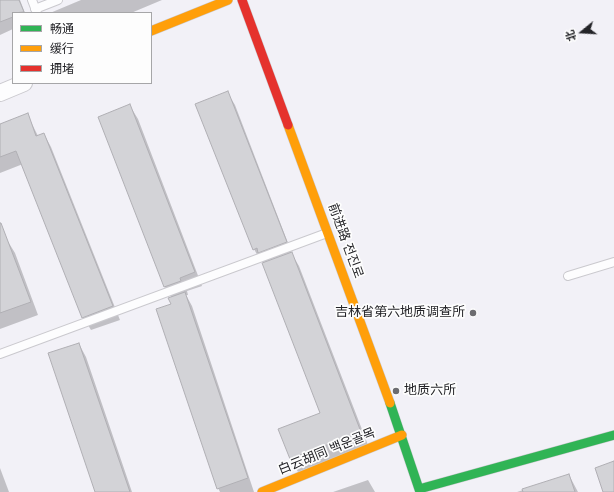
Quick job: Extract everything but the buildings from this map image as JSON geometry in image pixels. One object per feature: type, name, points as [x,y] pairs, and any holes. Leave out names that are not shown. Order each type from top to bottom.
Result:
[{"type":"street","points":[[152,31],[228,0]]},
{"type":"street","name":"前进路 전진로","points":[[242,0],[402,435],[420,491]]},
{"type":"street","points":[[0,93],[22,84]]},
{"type":"street","name":"白云胡同 백운골목","points":[[262,492],[402,435]]},
{"type":"street","points":[[420,491],[614,435]]},
{"type":"lane","points":[[32,0],[36,11],[58,0]]},
{"type":"lane","points":[[0,354],[328,233]]},
{"type":"lane","points":[[568,276],[614,262]]},
{"type":"traffic: fast","points":[[390,403],[420,492]]},
{"type":"traffic: fast","points":[[419,489],[614,435]]},
{"type":"traffic: slow","points":[[152,31],[228,0]]},
{"type":"traffic: slow","points":[[288,125],[390,403]]},
{"type":"traffic: slow","points":[[262,492],[402,435]]},
{"type":"traffic: jam","points":[[242,0],[288,125]]},
{"type":"place","name":"吉林省第六地质调查所","points":[[473,313]]},
{"type":"place","name":"地质六所","points":[[396,391]]}]
